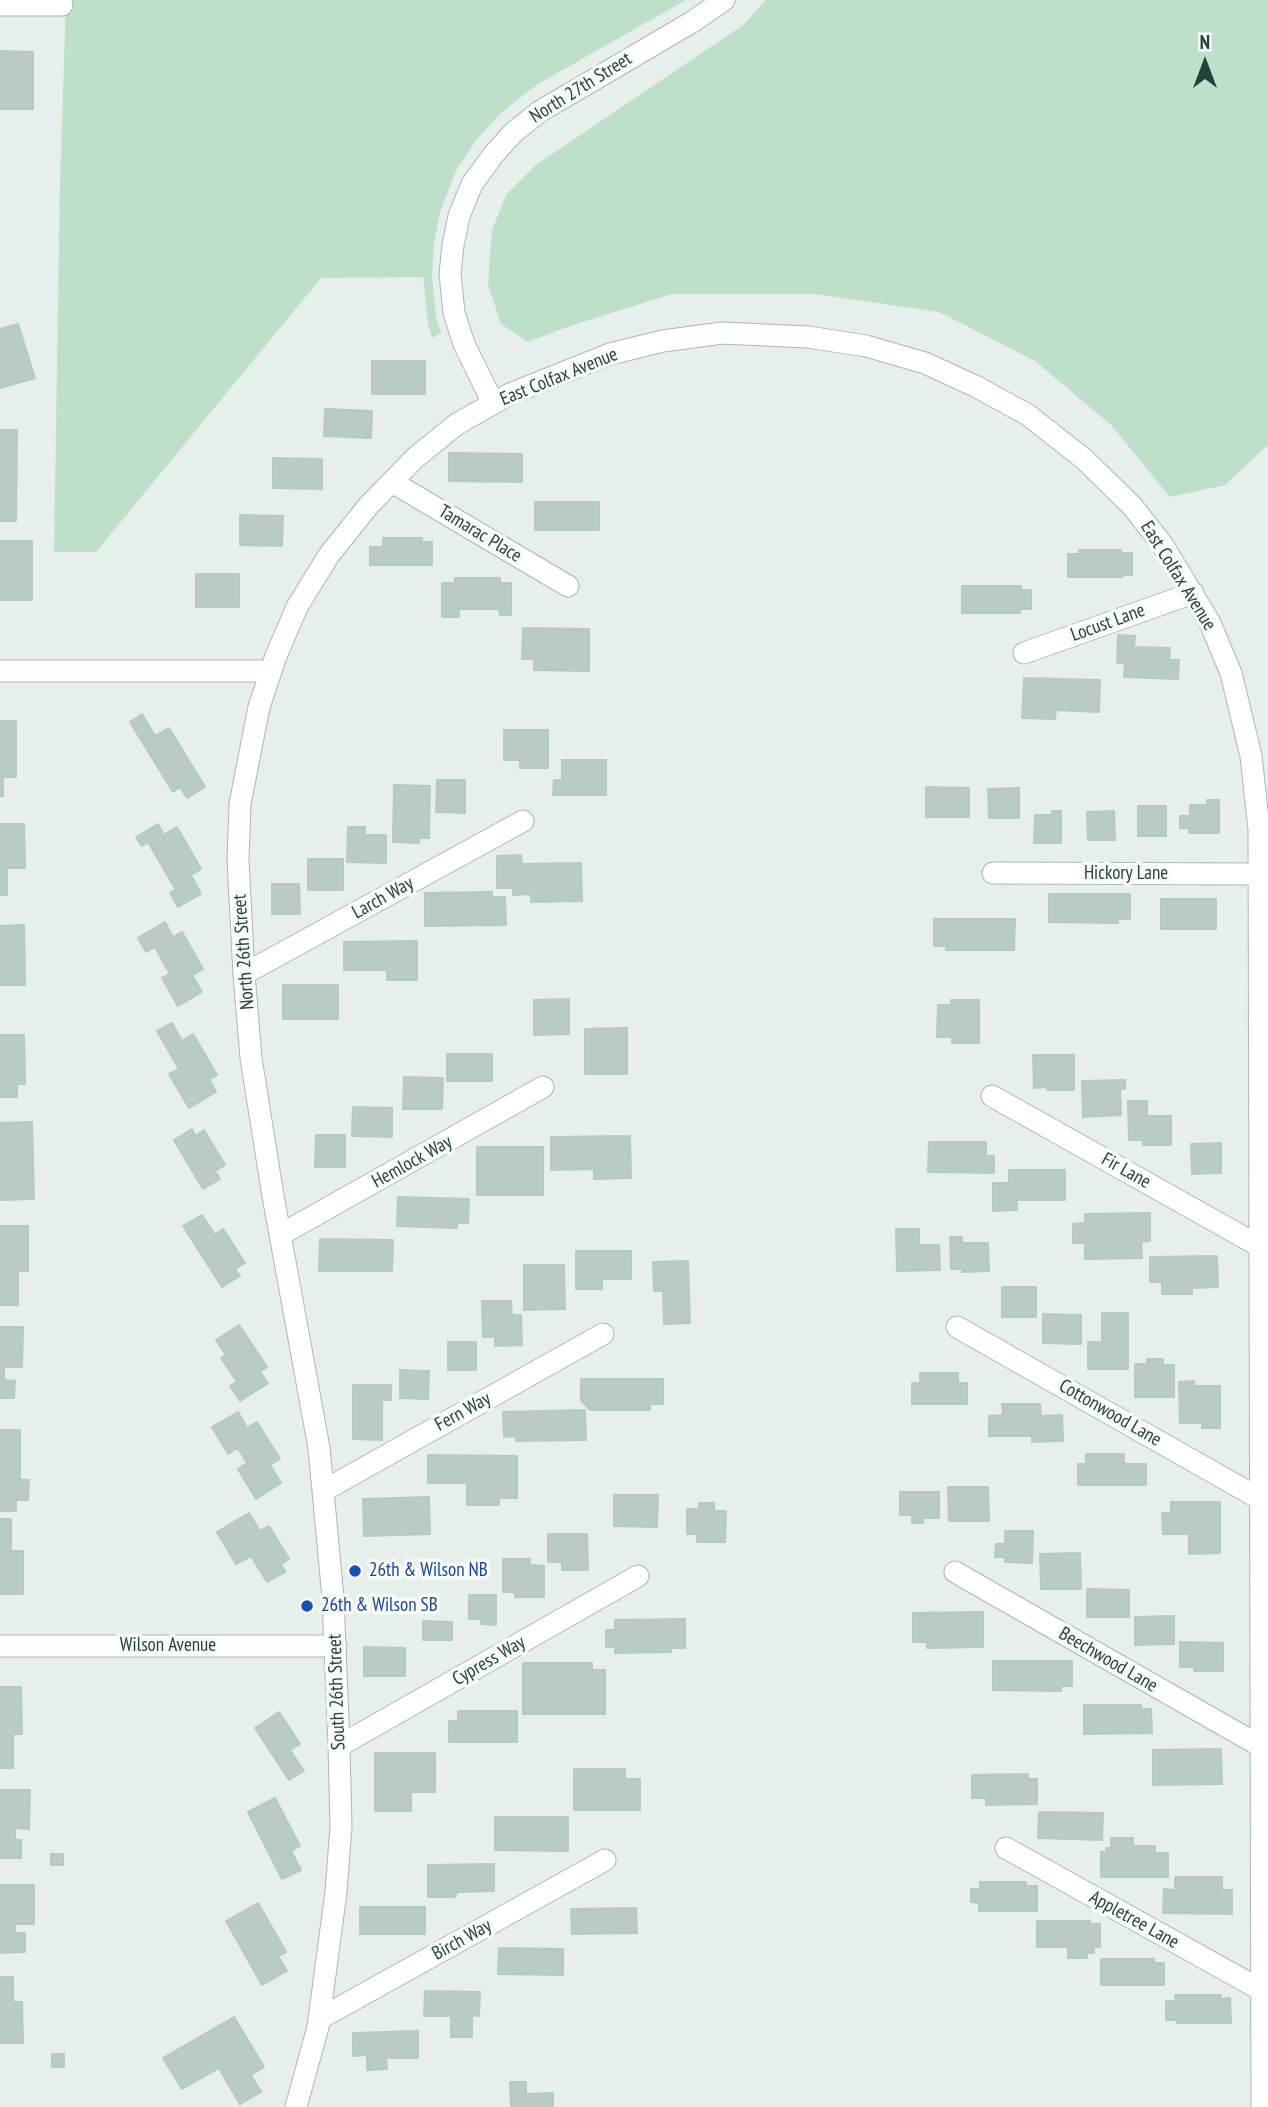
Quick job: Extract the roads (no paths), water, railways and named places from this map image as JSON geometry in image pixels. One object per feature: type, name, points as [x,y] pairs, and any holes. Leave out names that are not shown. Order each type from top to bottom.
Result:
[{"type":"street","name":"North 27th Street","points":[[493,403],[454,313],[450,274],[459,216],[472,184],[513,133],[540,112],[692,22],[724,0]]},
{"type":"street","points":[[0,5],[62,5]]},
{"type":"street","name":"East Colfax Avenue","points":[[271,671],[297,607],[329,555],[369,505],[415,458],[457,424],[510,394],[610,354],[663,341],[722,333],[808,337],[866,346],[925,363],[1028,415],[1084,459],[1132,506],[1162,544],[1210,623],[1231,673],[1243,716],[1257,795],[1262,1500],[1262,2107]]},
{"type":"street","name":"Tamarac Place","points":[[392,482],[568,586]]},
{"type":"street","name":"Locust Lane","points":[[1024,653],[1193,593]]},
{"type":"street","points":[[0,671],[271,671]]},
{"type":"street","name":"North 26th Street","points":[[271,671],[258,708],[240,804],[238,860],[251,1058],[280,1236]]},
{"type":"street","name":"Larch Way","points":[[244,974],[523,821]]},
{"type":"street","name":"Hickory Lane","points":[[993,873],[1259,874]]},
{"type":"street","name":"Hemlock Way","points":[[280,1236],[543,1087]]},
{"type":"street","name":"Fir Lane","points":[[992,1096],[1261,1247]]},
{"type":"street","name":"South 26th Street","points":[[280,1236],[309,1380],[319,1448],[336,1646],[341,1827],[336,1892],[319,2019],[296,2107]]},
{"type":"street","name":"Cottonwood Lane","points":[[957,1327],[1262,1500]]},
{"type":"street","name":"Fern Way","points":[[323,1491],[603,1334]]},
{"type":"street","name":"Beechwood Lane","points":[[955,1572],[1262,1747]]},
{"type":"street","name":"Cypress Way","points":[[339,1746],[638,1576]]},
{"type":"street","name":"Wilson Avenue","points":[[0,1646],[336,1646]]},
{"type":"street","name":"Appletree Lane","points":[[1006,1848],[1262,1991]]},
{"type":"street","name":"Birch Way","points":[[319,2019],[605,1860]]},
{"type":"place","name":"26th & Wilson NB","points":[[355,1571]]},
{"type":"place","name":"26th & Wilson SB","points":[[307,1606]]}]
